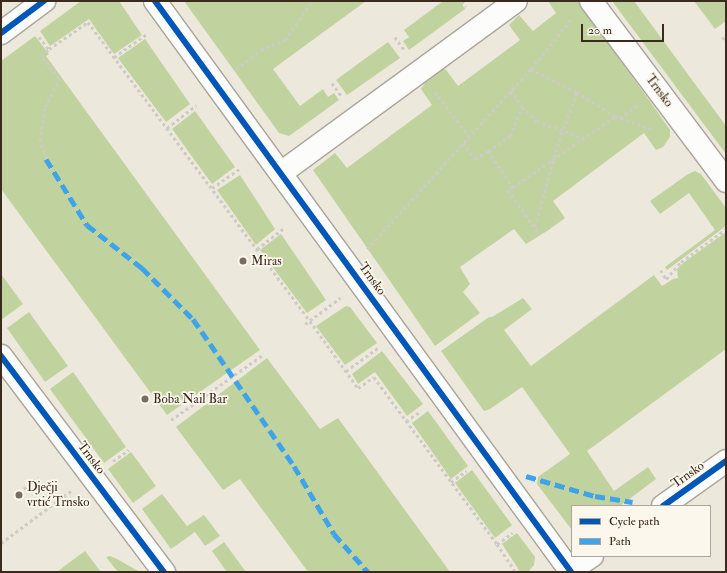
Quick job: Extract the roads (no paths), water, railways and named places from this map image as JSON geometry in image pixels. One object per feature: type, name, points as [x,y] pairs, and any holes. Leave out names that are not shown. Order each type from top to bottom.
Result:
[{"type":"street","points":[[1,33],[44,1]]},
{"type":"street","name":"Trnsko","points":[[155,1],[570,571],[591,557]]},
{"type":"street","points":[[281,173],[516,1]]},
{"type":"street","name":"Trnsko","points":[[583,8],[726,181]]},
{"type":"street","name":"Trnsko","points":[[1,356],[164,572]]},
{"type":"street","name":"Trnsko","points":[[664,505],[726,461]]},
{"type":"place","name":"Miras","points":[[243,261]]},
{"type":"place","name":"Boba Nail Bar","points":[[145,399]]},
{"type":"place","name":"Dječji vrtić Trnsko","points":[[19,495]]}]
